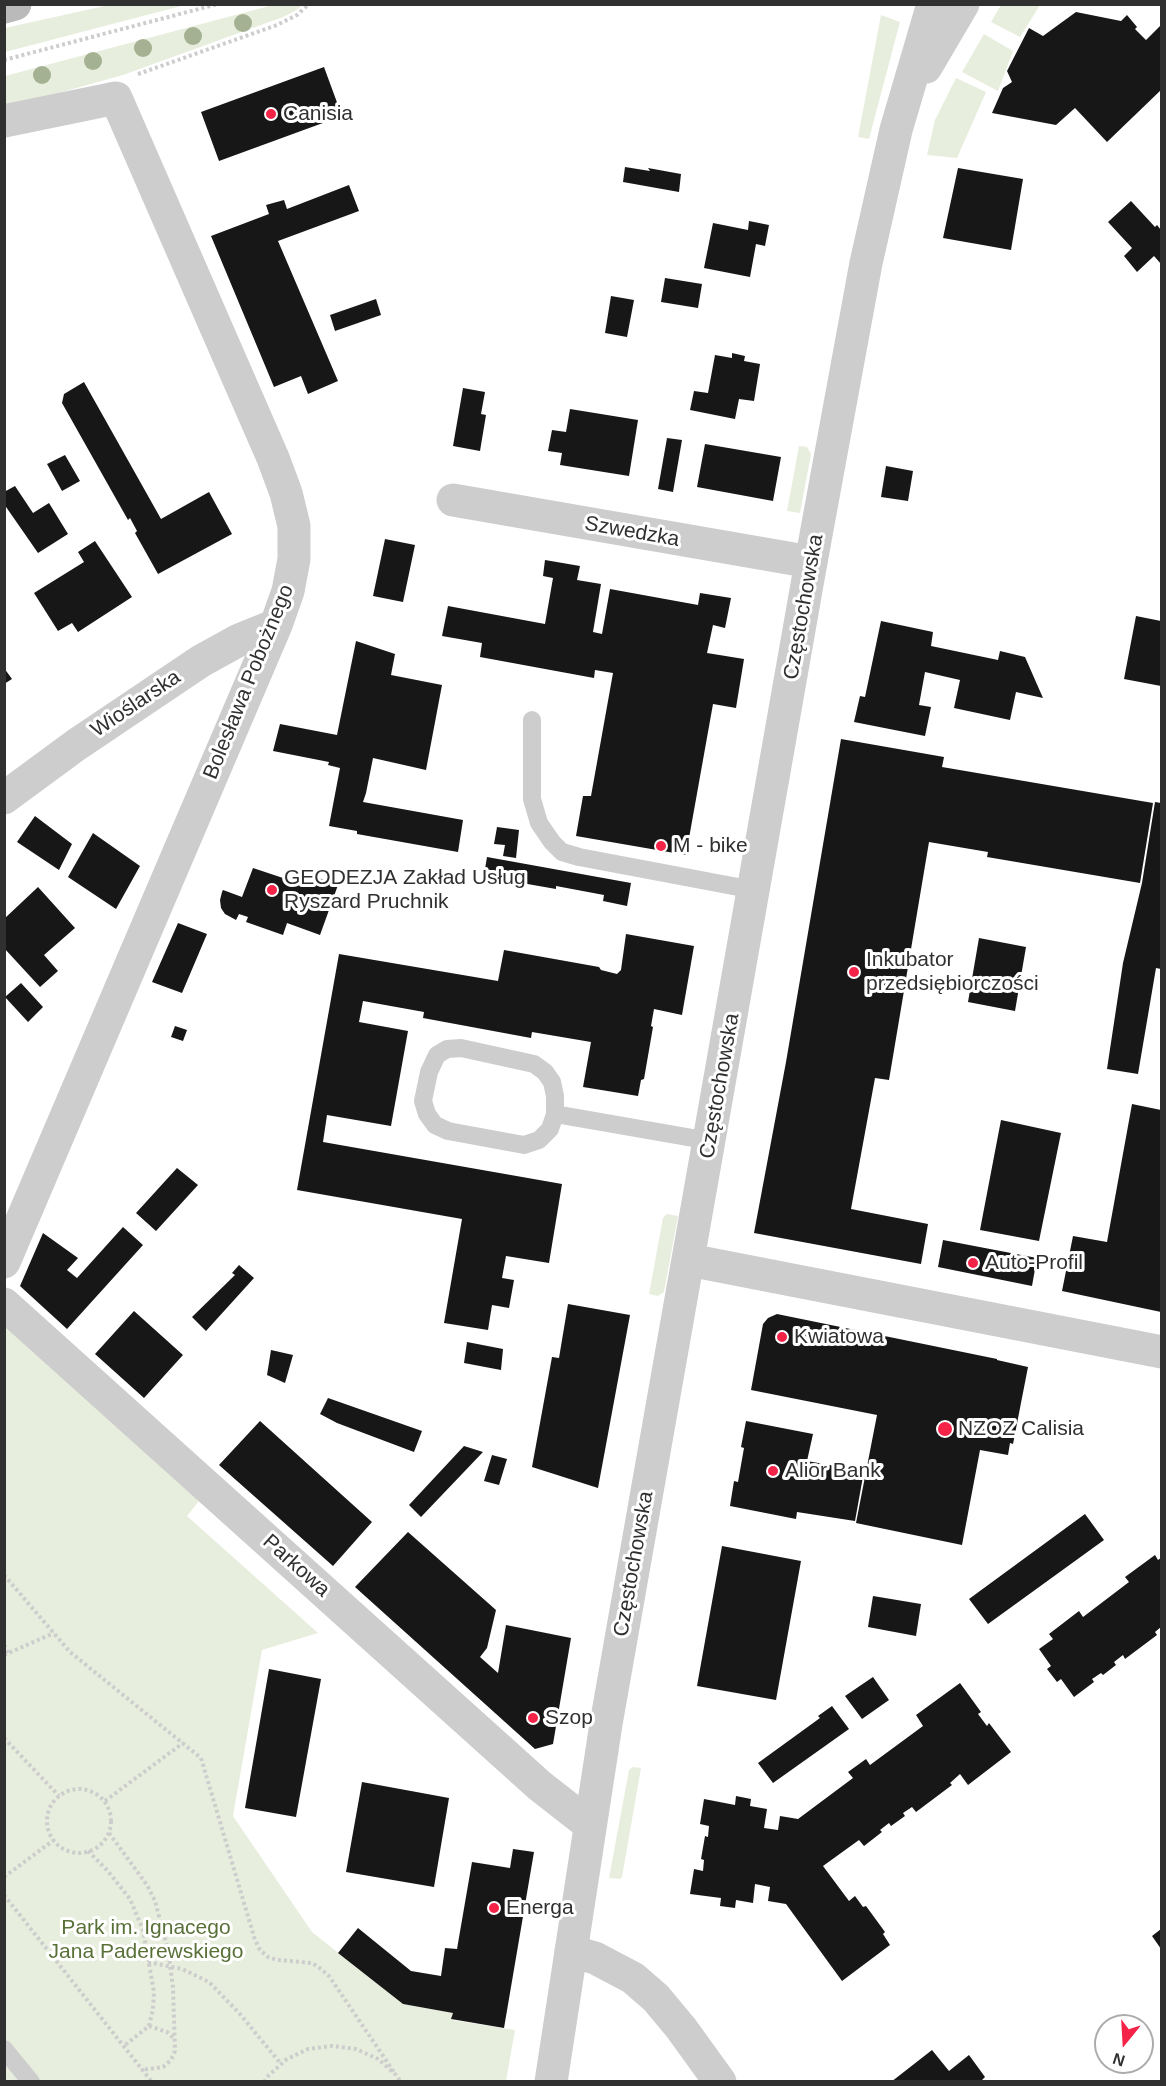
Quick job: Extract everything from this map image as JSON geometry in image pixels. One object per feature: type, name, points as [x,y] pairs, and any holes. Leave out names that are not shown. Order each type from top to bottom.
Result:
[{"type":"main road","points":[[4,7],[15,4]]},
{"type":"street","name":"Częstochowska","points":[[551,2082],[606,1724],[811,562],[866,263],[891,149],[933,4]]},
{"type":"street","name":"Częstochowska","points":[[908,93],[963,4]]},
{"type":"street","points":[[4,120],[116,98]]},
{"type":"street","name":"Bolesława Pobożnego","points":[[4,1262],[276,625],[288,591],[294,559],[294,526],[286,494],[269,447],[116,98]]},
{"type":"street","name":"Szwedzka","points":[[453,500],[811,562]]},
{"type":"street","name":"Wioślarska","points":[[4,798],[76,745],[201,661],[238,640],[276,625]]},
{"type":"street","points":[[689,1260],[1161,1352]]},
{"type":"street","name":"Parkowa","points":[[4,1304],[540,1786],[590,1825]]},
{"type":"street","points":[[571,1951],[595,1958],[633,1978],[656,1998],[720,2082]]},
{"type":"lane","points":[[532,720],[532,799],[539,823],[562,852],[754,890]]},
{"type":"lane","points":[[461,1048],[534,1064],[545,1072],[552,1082],[555,1114],[550,1129],[539,1140],[524,1145],[447,1131],[435,1125],[427,1114],[423,1101],[429,1072],[437,1055],[447,1049],[461,1048]]},
{"type":"lane","points":[[555,1114],[710,1141]]},
{"type":"lane","points":[[4,2049],[31,2082]]},
{"type":"path","points":[[4,60],[218,4]]},
{"type":"path","points":[[116,98],[137,74],[277,25],[297,15],[309,4]]},
{"type":"path","points":[[4,1575],[70,1652],[201,1758],[255,1940],[260,1950],[268,1957],[277,1960],[312,1963],[329,1976],[400,2082]]},
{"type":"path","points":[[4,1645],[6,1654],[54,1633]]},
{"type":"path","points":[[4,1738],[59,1796]]},
{"type":"path","points":[[105,1801],[183,1743]]},
{"type":"path","points":[[84,1789],[96,1793],[105,1801],[110,1812],[111,1825],[109,1833],[99,1846],[88,1851],[75,1852],[63,1848],[54,1840],[48,1829],[48,1816],[52,1804],[59,1796],[71,1790],[84,1789]]},
{"type":"path","points":[[109,1833],[147,1885],[155,1901],[168,1950],[175,2051],[171,2060],[163,2067],[141,2070]]},
{"type":"path","points":[[4,1877],[54,1840]]},
{"type":"path","points":[[88,1851],[130,1899],[142,1930],[154,1992],[149,2026],[125,2045]]},
{"type":"path","points":[[4,1895],[152,2082]]},
{"type":"path","points":[[148,1962],[196,1974],[209,1982],[240,2014],[281,2064]]},
{"type":"path","points":[[149,2026],[167,2032],[174,2039]]},
{"type":"path","points":[[264,2082],[287,2059],[308,2049],[332,2046],[356,2049],[378,2059],[396,2075]]},
{"type":"green space","points":[[109,5],[185,5],[5,52],[5,28]]},
{"type":"green space","points":[[273,5],[303,5],[283,17],[123,75],[5,108],[5,76]]},
{"type":"green space","points":[[1001,5],[1040,5],[1020,37],[991,22]]},
{"type":"green space","points":[[881,15],[900,22],[869,139],[858,137]]},
{"type":"green space","points":[[984,34],[1013,51],[998,91],[962,72]]},
{"type":"green space","points":[[956,78],[986,92],[957,158],[927,155],[935,120]]},
{"type":"green space","points":[[799,446],[807,447],[811,454],[800,513],[787,511]]},
{"type":"green space","points":[[667,1214],[678,1216],[664,1292],[658,1296],[649,1294],[663,1218]]},
{"type":"green space","name":"Park im. Ignacego Jana Paderewskiego","points":[[4,1325],[199,1501],[187,1516],[318,1633],[262,1650],[233,1816],[312,1932],[403,2004],[453,2013],[452,2020],[515,2030],[506,2081],[5,2081]]},
{"type":"green space","points":[[633,1767],[641,1768],[622,1877],[620,1879],[609,1878],[629,1770]]},
{"type":"building","points":[[1076,12],[1121,21],[1127,15],[1137,27],[1135,29],[1146,40],[1161,25],[1161,90],[1107,142],[1075,108],[1056,125],[992,113],[1003,88],[1012,82],[1007,71],[1029,28],[1043,36]]},
{"type":"building","name":"Canisia","points":[[324,67],[342,116],[219,161],[201,112]]},
{"type":"building","points":[[625,167],[650,171],[648,168],[681,174],[679,192],[623,182]]},
{"type":"building","points":[[958,168],[1023,179],[1011,250],[943,238]]},
{"type":"building","points":[[349,185],[359,211],[278,241],[338,381],[308,394],[301,376],[274,387],[211,236],[269,214],[266,205],[284,200],[287,209]]},
{"type":"building","points":[[1131,201],[1155,227],[1157,225],[1161,230],[1161,264],[1154,256],[1137,272],[1124,256],[1132,248],[1108,222]]},
{"type":"building","points":[[749,221],[769,225],[765,246],[756,244],[750,277],[704,268],[713,223],[748,230]]},
{"type":"building","points":[[665,278],[702,284],[698,308],[661,302]]},
{"type":"building","points":[[611,296],[634,300],[627,337],[605,333]]},
{"type":"building","points":[[376,299],[381,315],[335,331],[330,315]]},
{"type":"building","points":[[732,353],[745,356],[744,361],[760,364],[754,401],[739,399],[735,419],[690,410],[694,391],[708,393],[715,355],[732,358]]},
{"type":"building","points":[[84,382],[161,519],[209,492],[232,534],[158,574],[135,533],[137,531],[130,518],[128,520],[62,403],[64,394]]},
{"type":"building","points":[[463,388],[485,392],[481,414],[486,415],[480,451],[453,446]]},
{"type":"building","points":[[570,409],[638,420],[629,476],[560,465],[562,453],[548,451],[552,430],[566,432]]},
{"type":"building","points":[[667,438],[682,440],[673,492],[658,489]]},
{"type":"building","points":[[705,444],[781,457],[773,501],[697,487]]},
{"type":"building","points":[[65,455],[80,481],[62,491],[47,464]]},
{"type":"building","points":[[886,466],[913,471],[908,501],[881,497]]},
{"type":"building","points":[[15,486],[33,513],[49,503],[68,534],[38,553],[4,504],[4,492]]},
{"type":"building","points":[[385,539],[415,545],[403,602],[373,596]]},
{"type":"building","points":[[95,541],[132,597],[78,632],[72,623],[58,631],[34,593],[84,562],[78,552]]},
{"type":"building","points":[[545,560],[580,566],[577,580],[601,584],[593,632],[602,634],[610,589],[698,605],[700,593],[731,598],[725,628],[713,625],[707,653],[744,659],[736,708],[713,704],[686,855],[576,836],[583,796],[591,796],[613,673],[595,670],[594,678],[480,657],[482,643],[442,636],[448,606],[545,624],[553,578],[543,576]]},
{"type":"building","points":[[1136,616],[1161,621],[1161,686],[1124,679]]},
{"type":"building","points":[[881,621],[933,632],[931,646],[998,660],[1000,651],[1025,657],[1043,698],[1016,692],[1010,720],[954,708],[960,680],[925,672],[919,705],[931,707],[925,736],[854,722],[860,696],[865,697]]},
{"type":"building","points":[[356,641],[395,654],[391,675],[442,685],[426,770],[373,758],[363,802],[463,820],[458,852],[357,834],[357,831],[329,826],[340,768],[328,765],[329,762],[273,751],[280,724],[337,735]]},
{"type":"building","points":[[4,668],[12,679],[4,684]]},
{"type":"building","name":"Inkubator przedsiębiorczości","points":[[841,739],[944,757],[942,767],[1153,803],[1140,883],[987,857],[988,852],[929,842],[889,1080],[875,1078],[851,1209],[928,1224],[921,1264],[754,1233],[786,1062]]},
{"type":"building","points":[[1155,802],[1161,803],[1161,969],[1156,968],[1138,1074],[1107,1069],[1123,963],[1142,883]]},
{"type":"building","points":[[35,816],[72,844],[59,870],[17,842]]},
{"type":"building","points":[[497,827],[519,830],[516,858],[503,856],[505,845],[494,844]]},
{"type":"building","points":[[93,833],[140,866],[116,909],[68,877]]},
{"type":"building","points":[[487,857],[631,883],[627,906],[603,901],[604,895],[556,886],[556,889],[516,882],[517,875],[485,869]]},
{"type":"building","points":[[253,868],[301,884],[305,873],[338,885],[320,935],[287,923],[283,935],[246,922],[248,917],[239,914],[236,920],[225,914],[220,900],[223,890],[242,897]]},
{"type":"building","points":[[38,887],[75,928],[44,955],[58,971],[40,987],[4,948],[4,919]]},
{"type":"building","points":[[178,923],[207,934],[182,993],[152,982]]},
{"type":"building","points":[[626,934],[694,946],[682,1015],[654,1009],[644,1079],[641,1080],[638,1096],[583,1087],[591,1042],[532,1032],[531,1038],[423,1018],[424,1012],[363,1001],[359,1022],[408,1031],[391,1126],[327,1115],[323,1142],[562,1184],[549,1263],[506,1256],[502,1278],[514,1280],[509,1308],[492,1305],[488,1330],[444,1323],[462,1219],[297,1190],[339,954],[498,981],[504,950],[599,967],[601,970],[617,974],[621,970]]},
{"type":"building","points":[[979,938],[1026,947],[1015,1011],[968,1002]]},
{"type":"building","points":[[21,983],[43,1007],[28,1022],[5,997]]},
{"type":"building","points":[[175,1026],[187,1030],[183,1041],[171,1037]]},
{"type":"building","points":[[1132,1104],[1161,1110],[1161,1312],[1062,1291],[1073,1236],[1107,1242]]},
{"type":"building","points":[[1001,1120],[1061,1133],[1039,1241],[980,1230]]},
{"type":"building","points":[[177,1168],[198,1185],[156,1231],[136,1213]]},
{"type":"building","points":[[123,1227],[143,1245],[67,1329],[20,1286],[43,1233],[78,1258],[67,1270],[77,1278]]},
{"type":"building","points":[[943,1240],[1037,1258],[1032,1286],[938,1267]]},
{"type":"building","points":[[239,1265],[254,1278],[206,1331],[192,1317],[235,1275],[232,1273]]},
{"type":"building","points":[[568,1304],[630,1315],[598,1488],[532,1467],[552,1357],[559,1358]]},
{"type":"building","points":[[134,1311],[183,1355],[144,1398],[95,1354]]},
{"type":"building","name":"NZOZ Calisia","points":[[777,1314],[1028,1367],[1013,1444],[1010,1443],[1008,1455],[980,1450],[962,1545],[856,1523],[877,1415],[751,1390],[763,1324],[768,1318]]},
{"type":"building","points":[[467,1342],[503,1349],[501,1370],[464,1363]]},
{"type":"building","points":[[271,1350],[293,1355],[285,1383],[267,1375]]},
{"type":"building","points":[[328,1398],[422,1431],[414,1452],[337,1423],[320,1414]]},
{"type":"building","points":[[260,1421],[372,1522],[333,1566],[219,1465]]},
{"type":"building","name":"Alior Bank","points":[[746,1421],[813,1434],[807,1461],[864,1471],[855,1521],[797,1512],[796,1519],[730,1506],[734,1481],[738,1482]]},
{"type":"building","points":[[464,1446],[483,1452],[421,1517],[409,1505]]},
{"type":"building","points":[[492,1455],[507,1459],[499,1485],[484,1481]]},
{"type":"building","points":[[1085,1514],[1104,1540],[988,1624],[969,1599]]},
{"type":"building","points":[[408,1532],[496,1610],[487,1648],[480,1657],[498,1673],[506,1625],[571,1638],[553,1744],[535,1749],[355,1587]]},
{"type":"building","points":[[722,1546],[801,1561],[776,1700],[697,1686]]},
{"type":"building","points":[[1155,1555],[1158,1560],[1161,1558],[1161,1627],[1155,1632],[1157,1635],[1125,1659],[1123,1655],[1114,1662],[1116,1665],[1103,1675],[1101,1673],[1092,1679],[1094,1682],[1074,1697],[1061,1679],[1057,1682],[1047,1669],[1051,1666],[1039,1649],[1053,1639],[1049,1634],[1079,1611],[1083,1617],[1129,1582],[1125,1577]]},
{"type":"building","points":[[873,1596],[921,1604],[916,1636],[868,1627]]},
{"type":"building","points":[[269,1669],[321,1679],[296,1817],[245,1808]]},
{"type":"building","points":[[873,1677],[889,1700],[862,1719],[845,1696]]},
{"type":"building","points":[[960,1683],[981,1712],[978,1714],[987,1726],[989,1723],[1011,1752],[968,1785],[960,1774],[950,1783],[952,1785],[916,1812],[912,1807],[903,1813],[905,1816],[891,1826],[889,1823],[880,1830],[882,1832],[864,1846],[859,1840],[823,1866],[849,1901],[855,1896],[863,1907],[866,1906],[885,1932],[883,1934],[890,1945],[842,1981],[786,1904],[768,1901],[770,1887],[755,1884],[753,1903],[736,1900],[735,1908],[720,1906],[721,1898],[690,1894],[694,1869],[703,1871],[704,1860],[701,1859],[709,1826],[700,1824],[704,1799],[735,1805],[736,1796],[751,1799],[750,1806],[767,1809],[764,1828],[778,1830],[780,1816],[798,1819],[853,1778],[848,1772],[866,1759],[870,1765],[923,1726],[916,1715]]},
{"type":"building","points":[[832,1706],[849,1729],[773,1783],[758,1763],[820,1718],[818,1716]]},
{"type":"building","points":[[362,1782],[449,1798],[434,1887],[346,1872]]},
{"type":"building","name":"Energa","points":[[513,1849],[534,1852],[504,2028],[451,2019],[453,2013],[403,2004],[338,1953],[358,1928],[411,1971],[441,1976],[445,1948],[457,1949],[472,1862],[510,1868]]},
{"type":"building","points":[[1161,1929],[1161,1949],[1152,1936]]},
{"type":"building","points":[[932,2050],[949,2071],[969,2055],[985,2077],[980,2082],[891,2082]]},
{"type":"place","name":"Canisia","points":[[271,114]]},
{"type":"place","name":"M - bike","points":[[661,846]]},
{"type":"place","name":"GEODEZJA Zakład Usług Ryszard Pruchnik","points":[[272,890]]},
{"type":"place","name":"Inkubator przedsiębiorczości","points":[[854,972]]},
{"type":"place","name":"Auto-Profil","points":[[973,1263]]},
{"type":"place","name":"Kwiatowa","points":[[782,1337]]},
{"type":"place","name":"NZOZ Calisia","points":[[945,1429]]},
{"type":"place","name":"Alior Bank","points":[[773,1471]]},
{"type":"place","name":"Szop","points":[[533,1718]]},
{"type":"place","name":"Energa","points":[[494,1908]]}]
